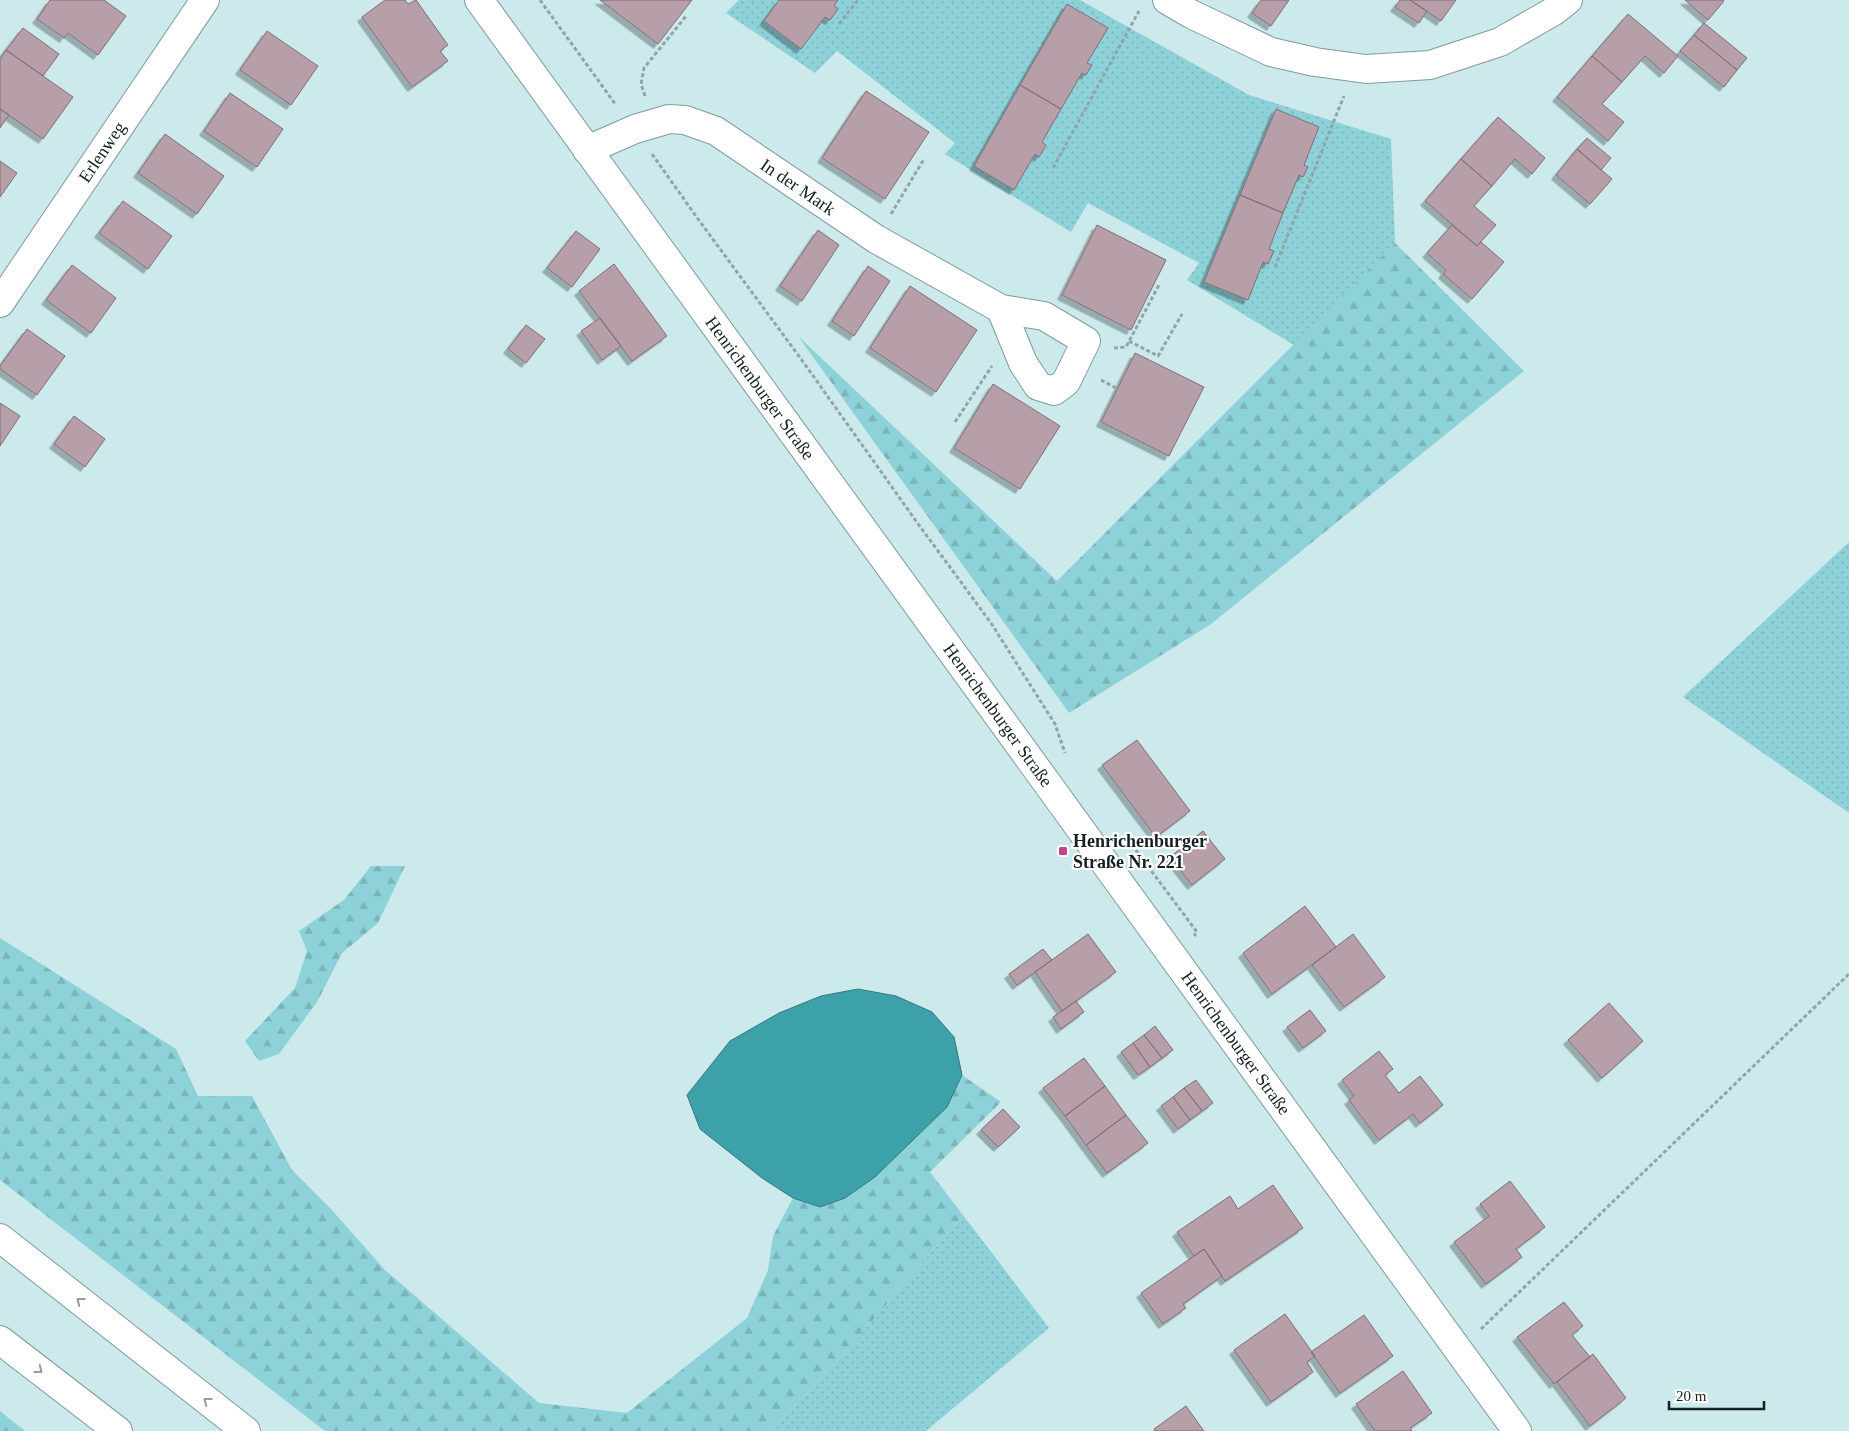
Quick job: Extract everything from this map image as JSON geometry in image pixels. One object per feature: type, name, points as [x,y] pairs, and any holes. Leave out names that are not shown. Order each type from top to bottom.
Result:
[{"type":"main road","name":"Erlenweg","points":[[0,303],[205,0]]},
{"type":"main road","name":"Henrichenburger Straße","points":[[479,0],[1516,1431]]},
{"type":"main road","points":[[1167,0],[1191,14],[1270,52],[1315,62],[1366,70],[1430,65],[1500,42],[1554,11],[1568,0]]},
{"type":"main road","name":"In der Mark","points":[[587,150],[643,126],[669,119],[685,120],[716,131],[876,239],[1001,309],[1044,316],[1086,341]]},
{"type":"main road","points":[[1001,309],[1023,363],[1038,386],[1054,391],[1066,382],[1086,341]]},
{"type":"main road","points":[[0,1238],[246,1431]]},
{"type":"main road","points":[[0,1340],[118,1431]]},
{"type":"path","points":[[540,0],[643,126],[916,521],[991,623],[1055,724],[1063,750],[1068,756]]},
{"type":"path","points":[[839,24],[858,0]]},
{"type":"path","points":[[1052,168],[1141,8]]},
{"type":"path","points":[[643,126],[642,84],[644,68],[687,15]]},
{"type":"path","points":[[1275,267],[1355,68]]},
{"type":"path","points":[[876,239],[924,159]]},
{"type":"path","points":[[1086,341],[1100,348],[1126,347],[1160,283]]},
{"type":"path","points":[[1129,341],[1158,356],[1182,314]]},
{"type":"path","points":[[955,422],[996,360]]},
{"type":"path","points":[[1128,839],[1197,932],[1177,961]]},
{"type":"path","points":[[1459,1350],[1849,974]]},
{"type":"green space","points":[[739,0],[1080,0],[1249,95],[1391,139],[1395,243],[1294,345],[1187,280],[1199,263],[1088,203],[1071,232],[945,154],[955,143],[837,51],[815,73],[726,13]]},
{"type":"green space","points":[[1395,243],[1524,371],[1211,624],[1069,713],[798,336],[1057,581]]},
{"type":"green space","points":[[1849,542],[1849,813],[1683,697]]},
{"type":"green space","points":[[371,866],[405,866],[378,923],[342,953],[317,1002],[279,1054],[259,1061],[245,1041],[295,988],[307,951],[299,931],[344,900]]},
{"type":"green space","points":[[0,938],[176,1049],[198,1096],[252,1096],[292,1170],[331,1209],[384,1269],[539,1403],[627,1413],[747,1318],[768,1270],[773,1236],[793,1198],[820,1206],[875,1177],[947,1107],[962,1075],[1001,1102],[930,1172],[963,1215],[847,1350],[771,1431],[325,1431],[0,1180]]},
{"type":"green space","points":[[963,1215],[1049,1328],[926,1431],[771,1431],[847,1350]]},
{"type":"green space","points":[[0,1411],[25,1431],[0,1431]]},
{"type":"shaded area","points":[[858,989],[896,996],[932,1012],[954,1037],[962,1075],[947,1107],[875,1177],[845,1198],[820,1207],[793,1198],[762,1178],[700,1129],[687,1095],[730,1041],[779,1013],[821,996]]},
{"type":"building","points":[[50,0],[104,0],[126,16],[98,55],[68,33],[64,38],[37,19]]},
{"type":"building","points":[[385,0],[405,0],[408,4],[416,0],[448,45],[440,51],[448,61],[412,87],[362,17]]},
{"type":"building","points":[[600,0],[692,0],[658,44]]},
{"type":"building","points":[[779,0],[838,0],[834,6],[838,9],[830,20],[825,17],[801,49],[764,21]]},
{"type":"building","points":[[1261,0],[1289,0],[1271,26],[1252,13]]},
{"type":"building","points":[[1400,0],[1410,0],[1427,11],[1419,23],[1395,7]]},
{"type":"building","points":[[1410,0],[1456,0],[1441,21]]},
{"type":"building","points":[[1685,0],[1723,0],[1724,1],[1708,20]]},
{"type":"building","points":[[1067,4],[1108,28],[1087,63],[1092,65],[1086,75],[1082,73],[1061,109],[1020,85]]},
{"type":"building","points":[[1628,14],[1678,56],[1664,73],[1645,56],[1622,82],[1592,56]]},
{"type":"building","points":[[1704,23],[1747,58],[1737,70],[1694,35]]},
{"type":"building","points":[[23,28],[59,54],[43,76],[6,50]]},
{"type":"building","points":[[267,31],[318,66],[291,105],[240,70]]},
{"type":"building","points":[[1694,35],[1737,70],[1724,87],[1680,51]]},
{"type":"building","points":[[6,50],[73,97],[43,139],[0,109],[0,59]]},
{"type":"building","points":[[1592,56],[1622,82],[1602,104],[1624,122],[1608,141],[1557,97]]},
{"type":"building","points":[[1020,85],[1061,109],[1042,142],[1046,145],[1039,157],[1035,154],[1014,190],[974,166]]},
{"type":"building","points":[[866,91],[929,132],[885,199],[822,158]]},
{"type":"building","points":[[230,93],[283,129],[257,167],[204,131]]},
{"type":"building","points":[[0,109],[9,115],[0,128]]},
{"type":"building","points":[[1276,109],[1319,127],[1304,165],[1308,167],[1303,177],[1299,175],[1283,213],[1240,195]]},
{"type":"building","points":[[1498,117],[1545,158],[1532,174],[1515,159],[1492,186],[1461,159]]},
{"type":"building","points":[[165,134],[224,176],[197,214],[138,173]]},
{"type":"building","points":[[1587,138],[1611,158],[1601,170],[1577,149]]},
{"type":"building","points":[[1577,149],[1612,179],[1590,204],[1556,175]]},
{"type":"building","points":[[1461,159],[1492,186],[1474,206],[1496,225],[1477,246],[1425,201]]},
{"type":"building","points":[[0,161],[17,173],[0,197]]},
{"type":"building","points":[[1240,195],[1283,213],[1269,249],[1274,251],[1268,264],[1263,262],[1248,300],[1204,282]]},
{"type":"building","points":[[123,201],[172,236],[148,269],[99,233]]},
{"type":"building","points":[[1097,225],[1166,260],[1131,330],[1062,295]]},
{"type":"building","points":[[1452,225],[1477,246],[1481,242],[1504,262],[1472,299],[1443,274],[1446,270],[1427,253]]},
{"type":"building","points":[[818,230],[839,245],[802,301],[780,286]]},
{"type":"building","points":[[576,231],[600,249],[572,287],[547,268]]},
{"type":"building","points":[[614,264],[667,336],[632,361],[579,291]]},
{"type":"building","points":[[72,265],[116,298],[91,333],[46,300]]},
{"type":"building","points":[[868,266],[890,281],[854,336],[832,321]]},
{"type":"building","points":[[910,286],[977,330],[936,392],[870,348]]},
{"type":"building","points":[[600,318],[621,346],[602,360],[581,331]]},
{"type":"building","points":[[526,325],[545,339],[526,363],[508,349]]},
{"type":"building","points":[[27,329],[65,356],[37,395],[0,369],[0,366]]},
{"type":"building","points":[[1135,353],[1204,387],[1169,456],[1101,422]]},
{"type":"building","points":[[993,384],[1060,426],[1020,489],[954,448]]},
{"type":"building","points":[[0,403],[20,416],[0,446]]},
{"type":"building","points":[[74,416],[105,439],[85,467],[54,444]]},
{"type":"building","points":[[1137,740],[1190,811],[1156,837],[1102,765]]},
{"type":"building","points":[[1203,831],[1225,859],[1192,885],[1170,857]]},
{"type":"building","points":[[1305,906],[1336,947],[1272,994],[1243,953]]},
{"type":"building","points":[[1088,934],[1116,972],[1062,1011],[1035,972]]},
{"type":"building","points":[[1353,934],[1385,977],[1344,1007],[1312,965]]},
{"type":"building","points":[[1043,949],[1052,960],[1017,985],[1009,974]]},
{"type":"building","points":[[1076,1001],[1084,1012],[1061,1029],[1053,1017]]},
{"type":"building","points":[[1609,1003],[1643,1041],[1602,1078],[1568,1040]]},
{"type":"building","points":[[1310,1010],[1326,1031],[1303,1048],[1287,1027]]},
{"type":"building","points":[[1155,1026],[1173,1050],[1162,1058],[1144,1035]]},
{"type":"building","points":[[1144,1035],[1162,1058],[1150,1067],[1133,1043]]},
{"type":"building","points":[[1133,1043],[1150,1067],[1138,1075],[1121,1052]]},
{"type":"building","points":[[1379,1051],[1393,1069],[1385,1075],[1399,1093],[1420,1076],[1443,1105],[1420,1123],[1413,1114],[1379,1140],[1349,1100],[1354,1096],[1342,1080]]},
{"type":"building","points":[[1084,1058],[1105,1086],[1065,1116],[1043,1088]]},
{"type":"building","points":[[1196,1080],[1213,1103],[1202,1111],[1184,1088]]},
{"type":"building","points":[[1105,1086],[1126,1115],[1086,1145],[1065,1116]]},
{"type":"building","points":[[1184,1088],[1202,1111],[1190,1120],[1173,1097]]},
{"type":"building","points":[[1173,1097],[1190,1120],[1178,1129],[1161,1106]]},
{"type":"building","points":[[1003,1109],[1020,1127],[998,1147],[981,1130]]},
{"type":"building","points":[[1126,1115],[1148,1143],[1107,1173],[1086,1145]]},
{"type":"building","points":[[1510,1181],[1545,1227],[1516,1249],[1522,1257],[1486,1284],[1454,1242],[1489,1216],[1480,1204]]},
{"type":"building","points":[[1273,1185],[1303,1228],[1225,1281],[1204,1249],[1194,1256],[1177,1232],[1230,1196],[1238,1209]]},
{"type":"building","points":[[1204,1249],[1222,1276],[1183,1304],[1186,1308],[1163,1324],[1141,1293]]},
{"type":"building","points":[[1564,1302],[1583,1326],[1572,1335],[1590,1357],[1554,1384],[1517,1337]]},
{"type":"building","points":[[1285,1314],[1315,1356],[1307,1362],[1313,1372],[1271,1402],[1234,1350]]},
{"type":"building","points":[[1364,1315],[1393,1356],[1340,1393],[1311,1352]]},
{"type":"building","points":[[1593,1354],[1626,1398],[1590,1426],[1557,1382]]},
{"type":"building","points":[[1403,1371],[1432,1413],[1410,1428],[1412,1431],[1375,1431],[1356,1404]]},
{"type":"building","points":[[1186,1406],[1204,1431],[1156,1431],[1154,1429]]},
{"type":"place","name":"Henrichenburger Straße Nr. 221","points":[[1063,851]]}]
